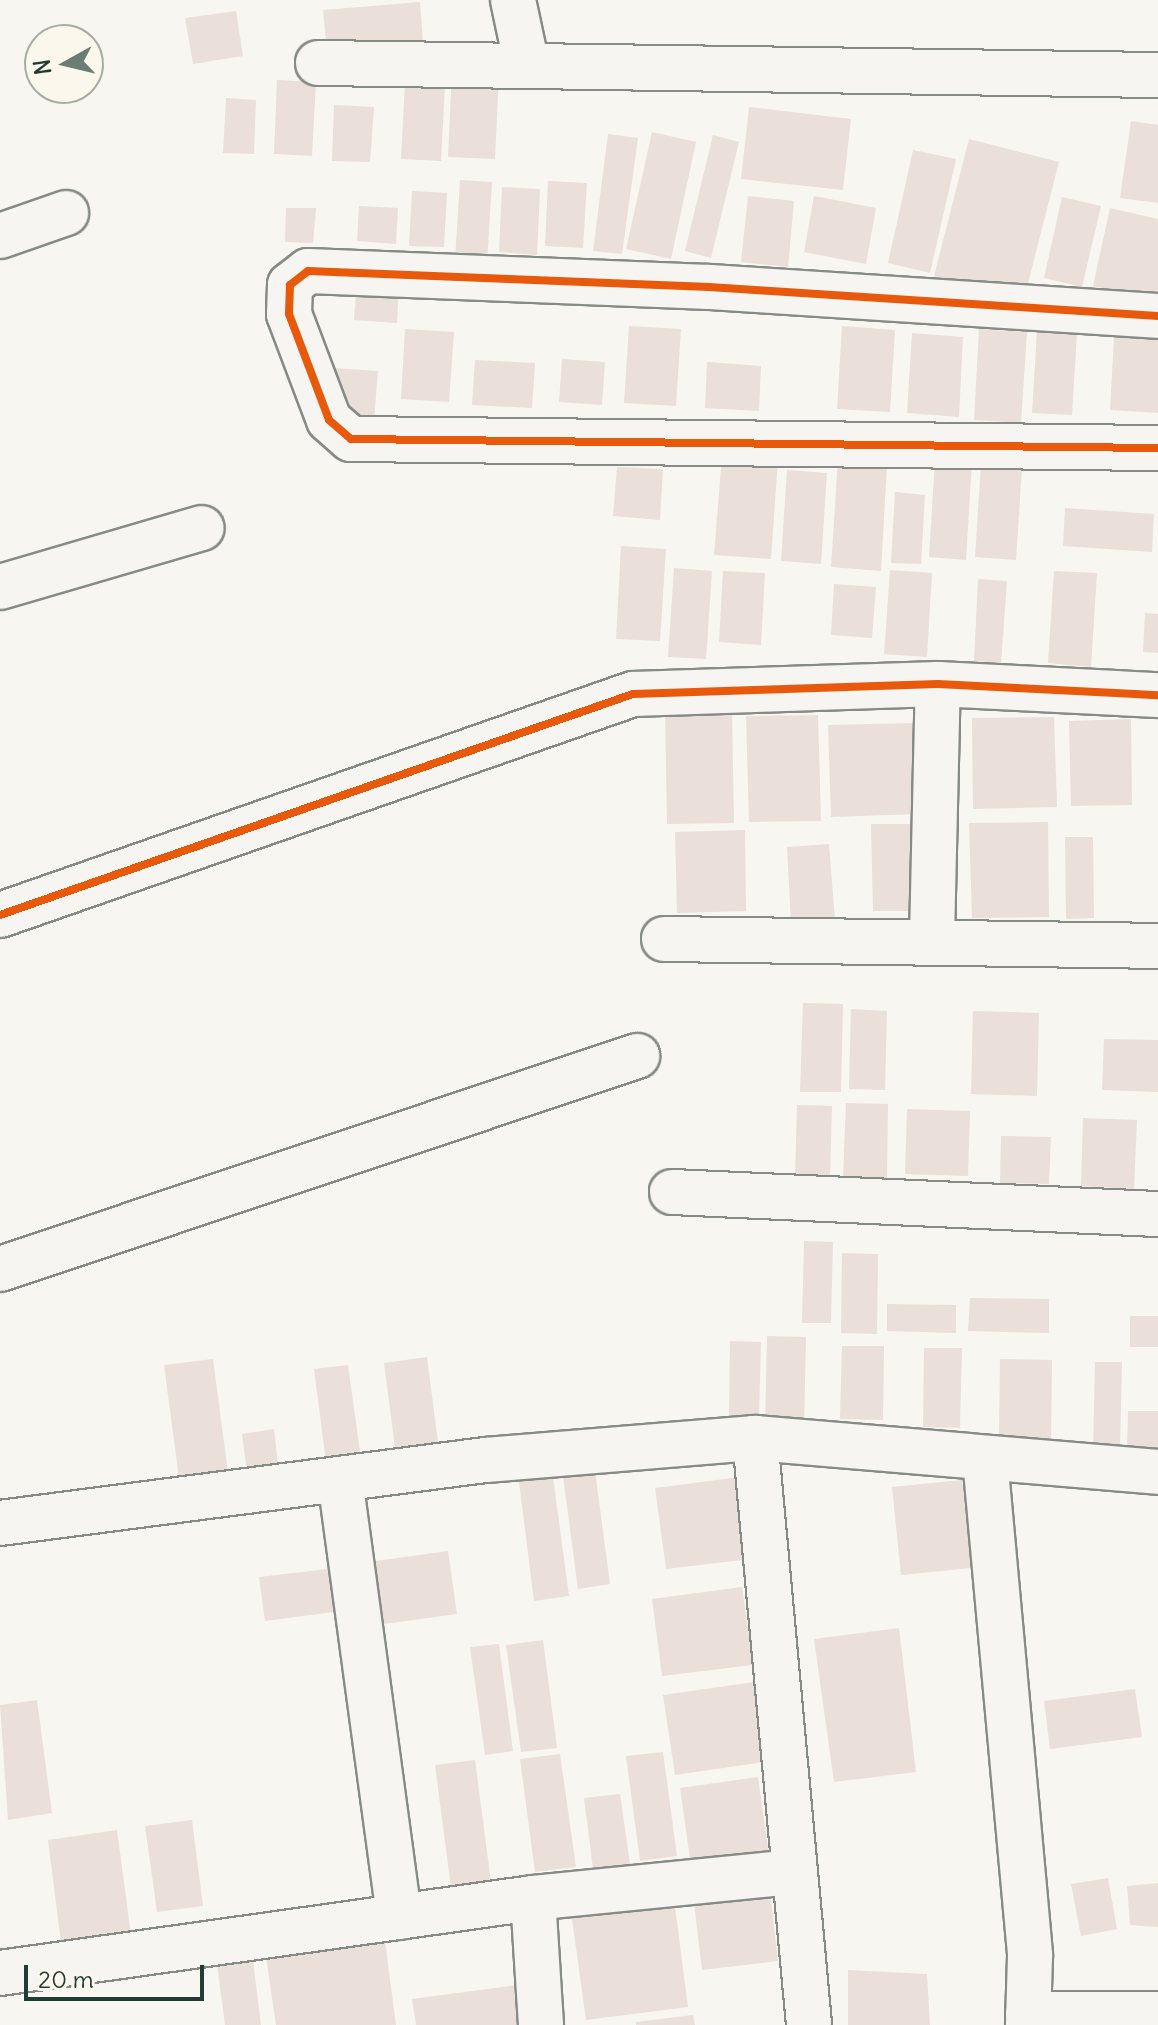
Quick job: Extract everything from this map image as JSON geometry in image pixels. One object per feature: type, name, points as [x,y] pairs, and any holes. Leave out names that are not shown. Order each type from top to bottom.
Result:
[{"type":"street","points":[[513,0],[526,61]]},
{"type":"street","points":[[318,63],[526,61],[1158,75]]},
{"type":"street","points":[[0,236],[66,213]]},
{"type":"street","points":[[1158,316],[709,287],[308,271],[290,285],[289,314],[329,420],[351,439],[1158,448]]},
{"type":"street","points":[[0,587],[202,528]]},
{"type":"street","points":[[932,939],[938,684]]},
{"type":"street","points":[[0,915],[633,694],[938,684],[1158,695]]},
{"type":"street","points":[[664,939],[932,939],[1158,946]]},
{"type":"street","points":[[0,1269],[637,1056]]},
{"type":"street","points":[[672,1192],[1158,1214]]},
{"type":"street","points":[[755,1438],[809,2025]]},
{"type":"street","points":[[0,1523],[340,1479],[755,1438],[1158,1472]]},
{"type":"street","points":[[985,1459],[1030,1956],[1028,2020],[1158,2014]]},
{"type":"street","points":[[340,1479],[399,1917]]},
{"type":"street","points":[[0,1973],[533,1898],[795,1872]]},
{"type":"street","points":[[533,1898],[541,2025]]},
{"type":"building","points":[[420,2],[423,43],[327,52],[323,10]]},
{"type":"building","points":[[236,11],[243,56],[193,64],[185,18]]},
{"type":"building","points":[[452,71],[499,74],[495,159],[448,157]]},
{"type":"building","points":[[277,80],[316,82],[312,156],[274,154]]},
{"type":"building","points":[[405,83],[445,85],[441,161],[401,159]]},
{"type":"building","points":[[226,98],[256,100],[254,154],[223,153]]},
{"type":"building","points":[[334,105],[374,107],[370,162],[332,161]]},
{"type":"building","points":[[749,107],[851,119],[843,190],[741,179]]},
{"type":"building","points":[[1131,121],[1158,125],[1158,203],[1120,198]]},
{"type":"building","points":[[652,132],[696,142],[671,259],[626,249]]},
{"type":"building","points":[[608,134],[638,138],[622,254],[593,251]]},
{"type":"building","points":[[713,135],[739,142],[711,258],[685,251]]},
{"type":"building","points":[[969,139],[1059,162],[1024,299],[934,276]]},
{"type":"building","points":[[913,150],[956,159],[930,273],[888,263]]},
{"type":"building","points":[[460,180],[492,182],[487,263],[455,260]]},
{"type":"building","points":[[548,181],[587,183],[583,248],[545,246]]},
{"type":"building","points":[[502,187],[540,189],[537,255],[499,252]]},
{"type":"building","points":[[412,191],[447,193],[444,247],[409,246]]},
{"type":"building","points":[[748,196],[794,201],[788,267],[741,262]]},
{"type":"building","points":[[814,196],[876,208],[866,264],[804,252]]},
{"type":"building","points":[[1062,197],[1101,206],[1082,287],[1044,278]]},
{"type":"building","points":[[359,206],[398,208],[396,244],[357,241]]},
{"type":"building","points":[[286,208],[316,208],[313,243],[285,242]]},
{"type":"building","points":[[1110,208],[1158,219],[1158,300],[1093,286]]},
{"type":"building","points":[[357,280],[399,283],[397,323],[354,320]]},
{"type":"building","points":[[629,326],[681,329],[676,406],[624,403]]},
{"type":"building","points":[[842,326],[895,330],[890,412],[837,409]]},
{"type":"building","points":[[405,329],[454,332],[449,402],[401,399]]},
{"type":"building","points":[[979,329],[1027,332],[1021,423],[974,420]]},
{"type":"building","points":[[1037,331],[1077,333],[1072,415],[1032,413]]},
{"type":"building","points":[[912,333],[963,337],[959,417],[907,413]]},
{"type":"building","points":[[1114,337],[1158,340],[1158,413],[1110,410]]},
{"type":"building","points":[[562,359],[605,362],[602,405],[559,402]]},
{"type":"building","points":[[475,360],[535,363],[532,408],[472,405]]},
{"type":"building","points":[[707,362],[761,366],[759,411],[705,408]]},
{"type":"building","points":[[334,368],[378,371],[374,420],[331,416]]},
{"type":"building","points":[[982,449],[1023,452],[1016,560],[975,557]]},
{"type":"building","points":[[722,456],[778,459],[771,559],[714,555]]},
{"type":"building","points":[[838,460],[887,464],[881,571],[831,567]]},
{"type":"building","points":[[935,460],[972,462],[966,560],[929,557]]},
{"type":"building","points":[[617,467],[663,469],[660,520],[613,516]]},
{"type":"building","points":[[787,470],[827,473],[821,564],[781,561]]},
{"type":"building","points":[[895,492],[925,495],[921,564],[891,563]]},
{"type":"building","points":[[1065,508],[1154,514],[1152,552],[1063,546]]},
{"type":"building","points":[[621,546],[666,549],[660,641],[616,639]]},
{"type":"building","points":[[674,568],[712,571],[706,659],[668,657]]},
{"type":"building","points":[[890,570],[932,573],[927,657],[884,654]]},
{"type":"building","points":[[723,571],[765,573],[761,645],[719,642]]},
{"type":"building","points":[[1054,571],[1097,573],[1091,667],[1048,663]]},
{"type":"building","points":[[978,579],[1007,581],[1001,663],[974,661]]},
{"type":"building","points":[[834,584],[876,587],[872,638],[831,635]]},
{"type":"building","points":[[1145,613],[1158,614],[1158,653],[1143,652]]},
{"type":"building","points":[[732,707],[734,823],[667,824],[665,708]]},
{"type":"building","points":[[818,715],[821,821],[749,822],[746,716]]},
{"type":"building","points":[[1054,717],[1057,807],[973,809],[972,718]]},
{"type":"building","points":[[1131,719],[1132,805],[1071,806],[1069,721]]},
{"type":"building","points":[[915,723],[917,814],[831,817],[828,725]]},
{"type":"building","points":[[1048,822],[1049,917],[972,918],[969,823]]},
{"type":"building","points":[[871,824],[913,824],[914,911],[873,911]]},
{"type":"building","points":[[745,830],[746,911],[677,913],[675,832]]},
{"type":"building","points":[[1065,837],[1093,837],[1094,918],[1066,919]]},
{"type":"building","points":[[829,844],[835,920],[791,924],[787,847]]},
{"type":"building","points":[[803,1003],[843,1004],[841,1092],[800,1092]]},
{"type":"building","points":[[851,1009],[887,1011],[885,1090],[849,1089]]},
{"type":"building","points":[[973,1011],[1039,1013],[1037,1096],[971,1094]]},
{"type":"building","points":[[1104,1039],[1158,1040],[1158,1092],[1102,1090]]},
{"type":"building","points":[[846,1103],[888,1104],[887,1179],[843,1177]]},
{"type":"building","points":[[797,1105],[832,1106],[830,1179],[795,1178]]},
{"type":"building","points":[[907,1109],[970,1111],[968,1176],[905,1174]]},
{"type":"building","points":[[1083,1118],[1137,1120],[1134,1189],[1081,1186]]},
{"type":"building","points":[[1001,1136],[1051,1137],[1049,1184],[1000,1183]]},
{"type":"building","points":[[804,1241],[833,1242],[831,1323],[802,1323]]},
{"type":"building","points":[[842,1253],[878,1254],[877,1334],[841,1333]]},
{"type":"building","points":[[970,1298],[1049,1299],[1049,1333],[968,1331]]},
{"type":"building","points":[[887,1304],[956,1305],[956,1333],[887,1331]]},
{"type":"building","points":[[1130,1316],[1158,1316],[1158,1347],[1130,1347]]},
{"type":"building","points":[[767,1336],[806,1337],[804,1429],[765,1428]]},
{"type":"building","points":[[730,1341],[761,1342],[759,1417],[729,1417]]},
{"type":"building","points":[[842,1346],[884,1346],[883,1420],[840,1419]]},
{"type":"building","points":[[924,1348],[962,1348],[960,1428],[923,1427]]},
{"type":"building","points":[[427,1357],[441,1465],[398,1471],[384,1363]]},
{"type":"building","points":[[213,1359],[229,1480],[180,1486],[164,1365]]},
{"type":"building","points":[[1000,1359],[1052,1360],[1051,1438],[999,1437]]},
{"type":"building","points":[[1095,1362],[1122,1362],[1120,1450],[1093,1449]]},
{"type":"building","points":[[348,1365],[362,1466],[327,1470],[314,1369]]},
{"type":"building","points":[[1128,1411],[1158,1411],[1158,1452],[1127,1451]]},
{"type":"building","points":[[274,1429],[280,1483],[249,1487],[242,1434]]},
{"type":"building","points":[[593,1456],[610,1584],[578,1589],[561,1461]]},
{"type":"building","points":[[552,1470],[569,1596],[534,1601],[518,1474]]},
{"type":"building","points":[[740,1477],[751,1559],[666,1569],[655,1488]]},
{"type":"building","points":[[962,1480],[971,1568],[901,1575],[892,1487]]},
{"type":"building","points":[[448,1551],[457,1614],[362,1627],[354,1564]]},
{"type":"building","points":[[336,1568],[341,1611],[265,1621],[259,1577]]},
{"type":"building","points":[[742,1587],[753,1665],[662,1676],[652,1599]]},
{"type":"building","points":[[899,1628],[916,1772],[834,1782],[814,1639]]},
{"type":"building","points":[[543,1640],[557,1748],[521,1752],[506,1645]]},
{"type":"building","points":[[499,1644],[513,1751],[485,1755],[470,1647]]},
{"type":"building","points":[[754,1682],[764,1762],[675,1775],[663,1695]]},
{"type":"building","points":[[1135,1689],[1142,1737],[1050,1749],[1044,1701]]},
{"type":"building","points":[[37,1700],[52,1813],[8,1820],[0,1705]]},
{"type":"building","points":[[663,1752],[677,1856],[640,1861],[626,1756]]},
{"type":"building","points":[[560,1754],[576,1867],[535,1872],[520,1759]]},
{"type":"building","points":[[475,1760],[491,1882],[451,1888],[435,1765]]},
{"type":"building","points":[[758,1777],[770,1863],[692,1873],[680,1788]]},
{"type":"building","points":[[620,1794],[630,1864],[593,1869],[584,1798]]},
{"type":"building","points":[[192,1820],[203,1906],[157,1912],[145,1826]]},
{"type":"building","points":[[117,1830],[131,1935],[61,1943],[48,1840]]},
{"type":"building","points":[[1108,1878],[1117,1929],[1081,1936],[1071,1884]]},
{"type":"building","points":[[1158,1883],[1158,1927],[1130,1925],[1127,1886]]},
{"type":"building","points":[[770,1892],[778,1961],[702,1970],[694,1903]]},
{"type":"building","points":[[674,1899],[688,2007],[586,2020],[571,1912]]},
{"type":"building","points":[[384,1934],[396,2025],[276,2025],[265,1950]]},
{"type":"building","points":[[251,1944],[261,2025],[225,2025],[215,1949]]},
{"type":"building","points":[[848,1970],[927,1974],[930,2025],[848,2025]]},
{"type":"building","points":[[518,1985],[523,2025],[416,2025],[412,1999]]},
{"type":"building","points":[[693,2015],[695,2025],[636,2025],[636,2022]]},
{"type":"cycle path","points":[[1158,316],[709,287],[308,271],[290,285],[289,314],[329,420],[351,439],[1158,448]]},
{"type":"cycle path","points":[[0,915],[633,694],[938,684],[1158,695]]}]
